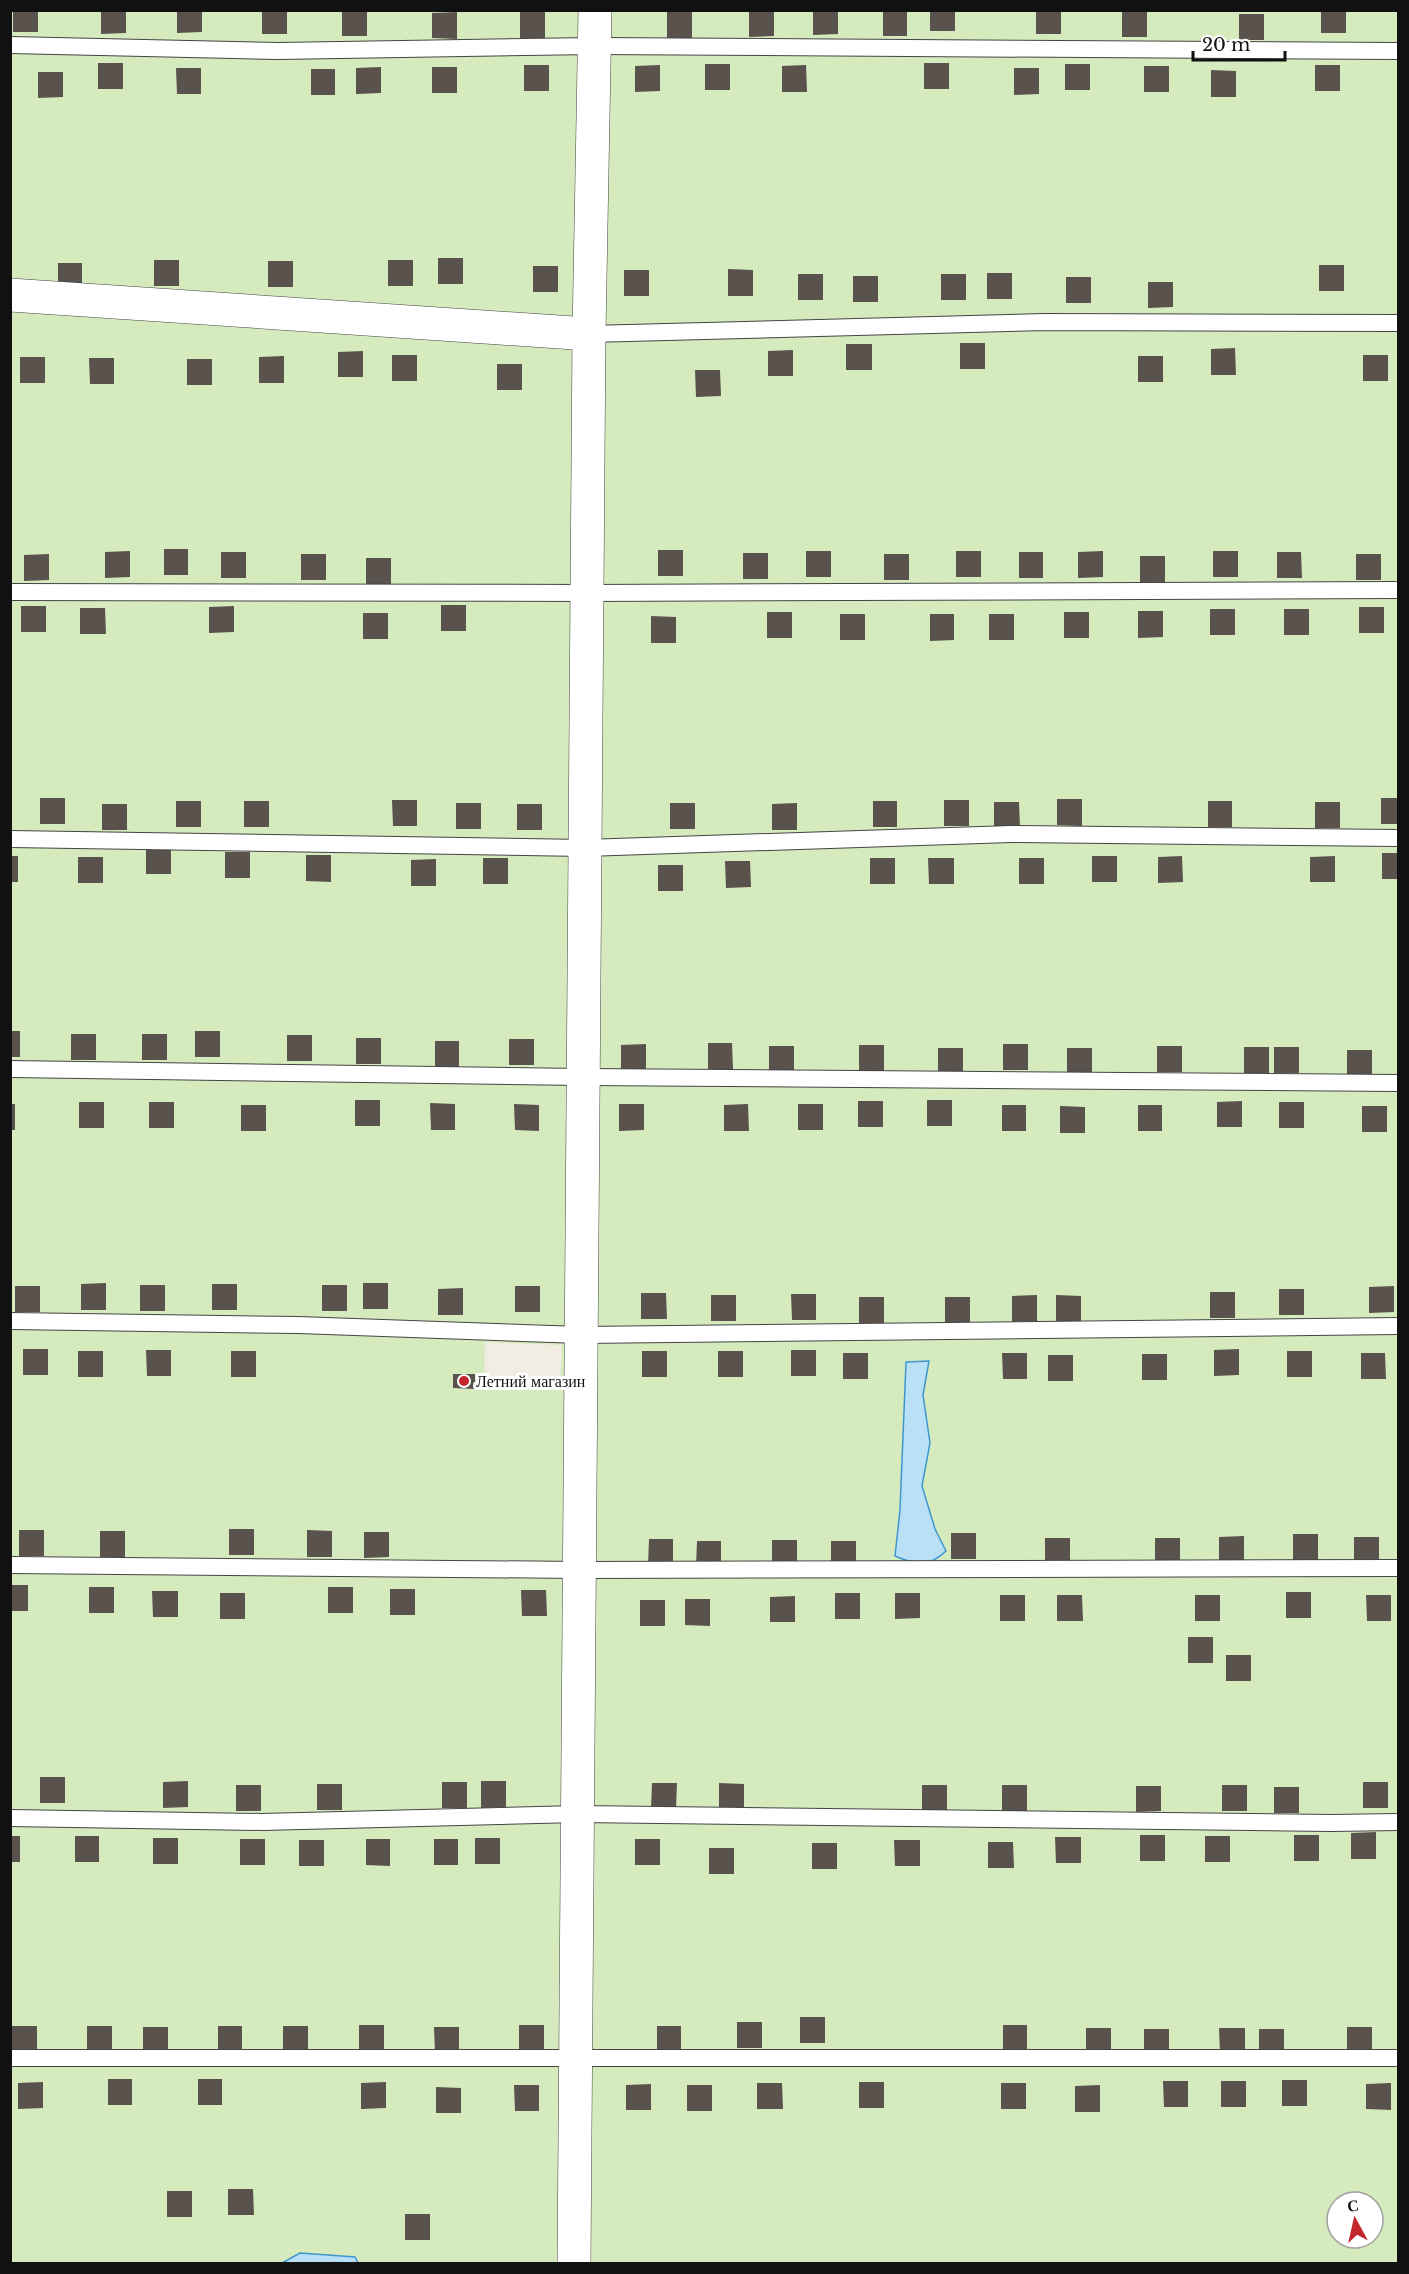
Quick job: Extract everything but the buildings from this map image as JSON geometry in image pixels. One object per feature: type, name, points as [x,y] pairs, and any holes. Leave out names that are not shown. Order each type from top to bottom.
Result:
[{"type":"street","points":[[574,2264],[589,334],[595,10]]},
{"type":"street","points":[[10,295],[589,334]]},
{"type":"lane","points":[[10,45],[278,51],[594,46],[1398,51]]},
{"type":"lane","points":[[589,334],[1046,322],[1398,323]]},
{"type":"lane","points":[[10,592],[587,593],[1398,590]]},
{"type":"lane","points":[[10,838],[585,848],[1011,834],[1398,838]]},
{"type":"lane","points":[[10,1069],[583,1077],[1398,1083]]},
{"type":"lane","points":[[10,1321],[298,1325],[581,1335],[1398,1326]]},
{"type":"lane","points":[[10,1565],[580,1570],[1398,1568]]},
{"type":"lane","points":[[10,1818],[262,1822],[578,1814],[1398,1822]]},
{"type":"lane","points":[[10,2058],[1398,2058]]},
{"type":"green space","points":[[11,11],[1398,11],[1398,2263],[11,2264]]},
{"type":"shaded area","points":[[485,1342],[562,1345],[560,1390],[484,1387]]},
{"type":"water","points":[[929,1361],[923,1395],[930,1443],[922,1486],[935,1529],[946,1551],[934,1560],[916,1563],[895,1556],[900,1510],[906,1362]]},
{"type":"water","points":[[300,2253],[355,2257],[358,2263],[282,2263]]},
{"type":"place","name":"Летний магазин","points":[[464,1381]]}]
